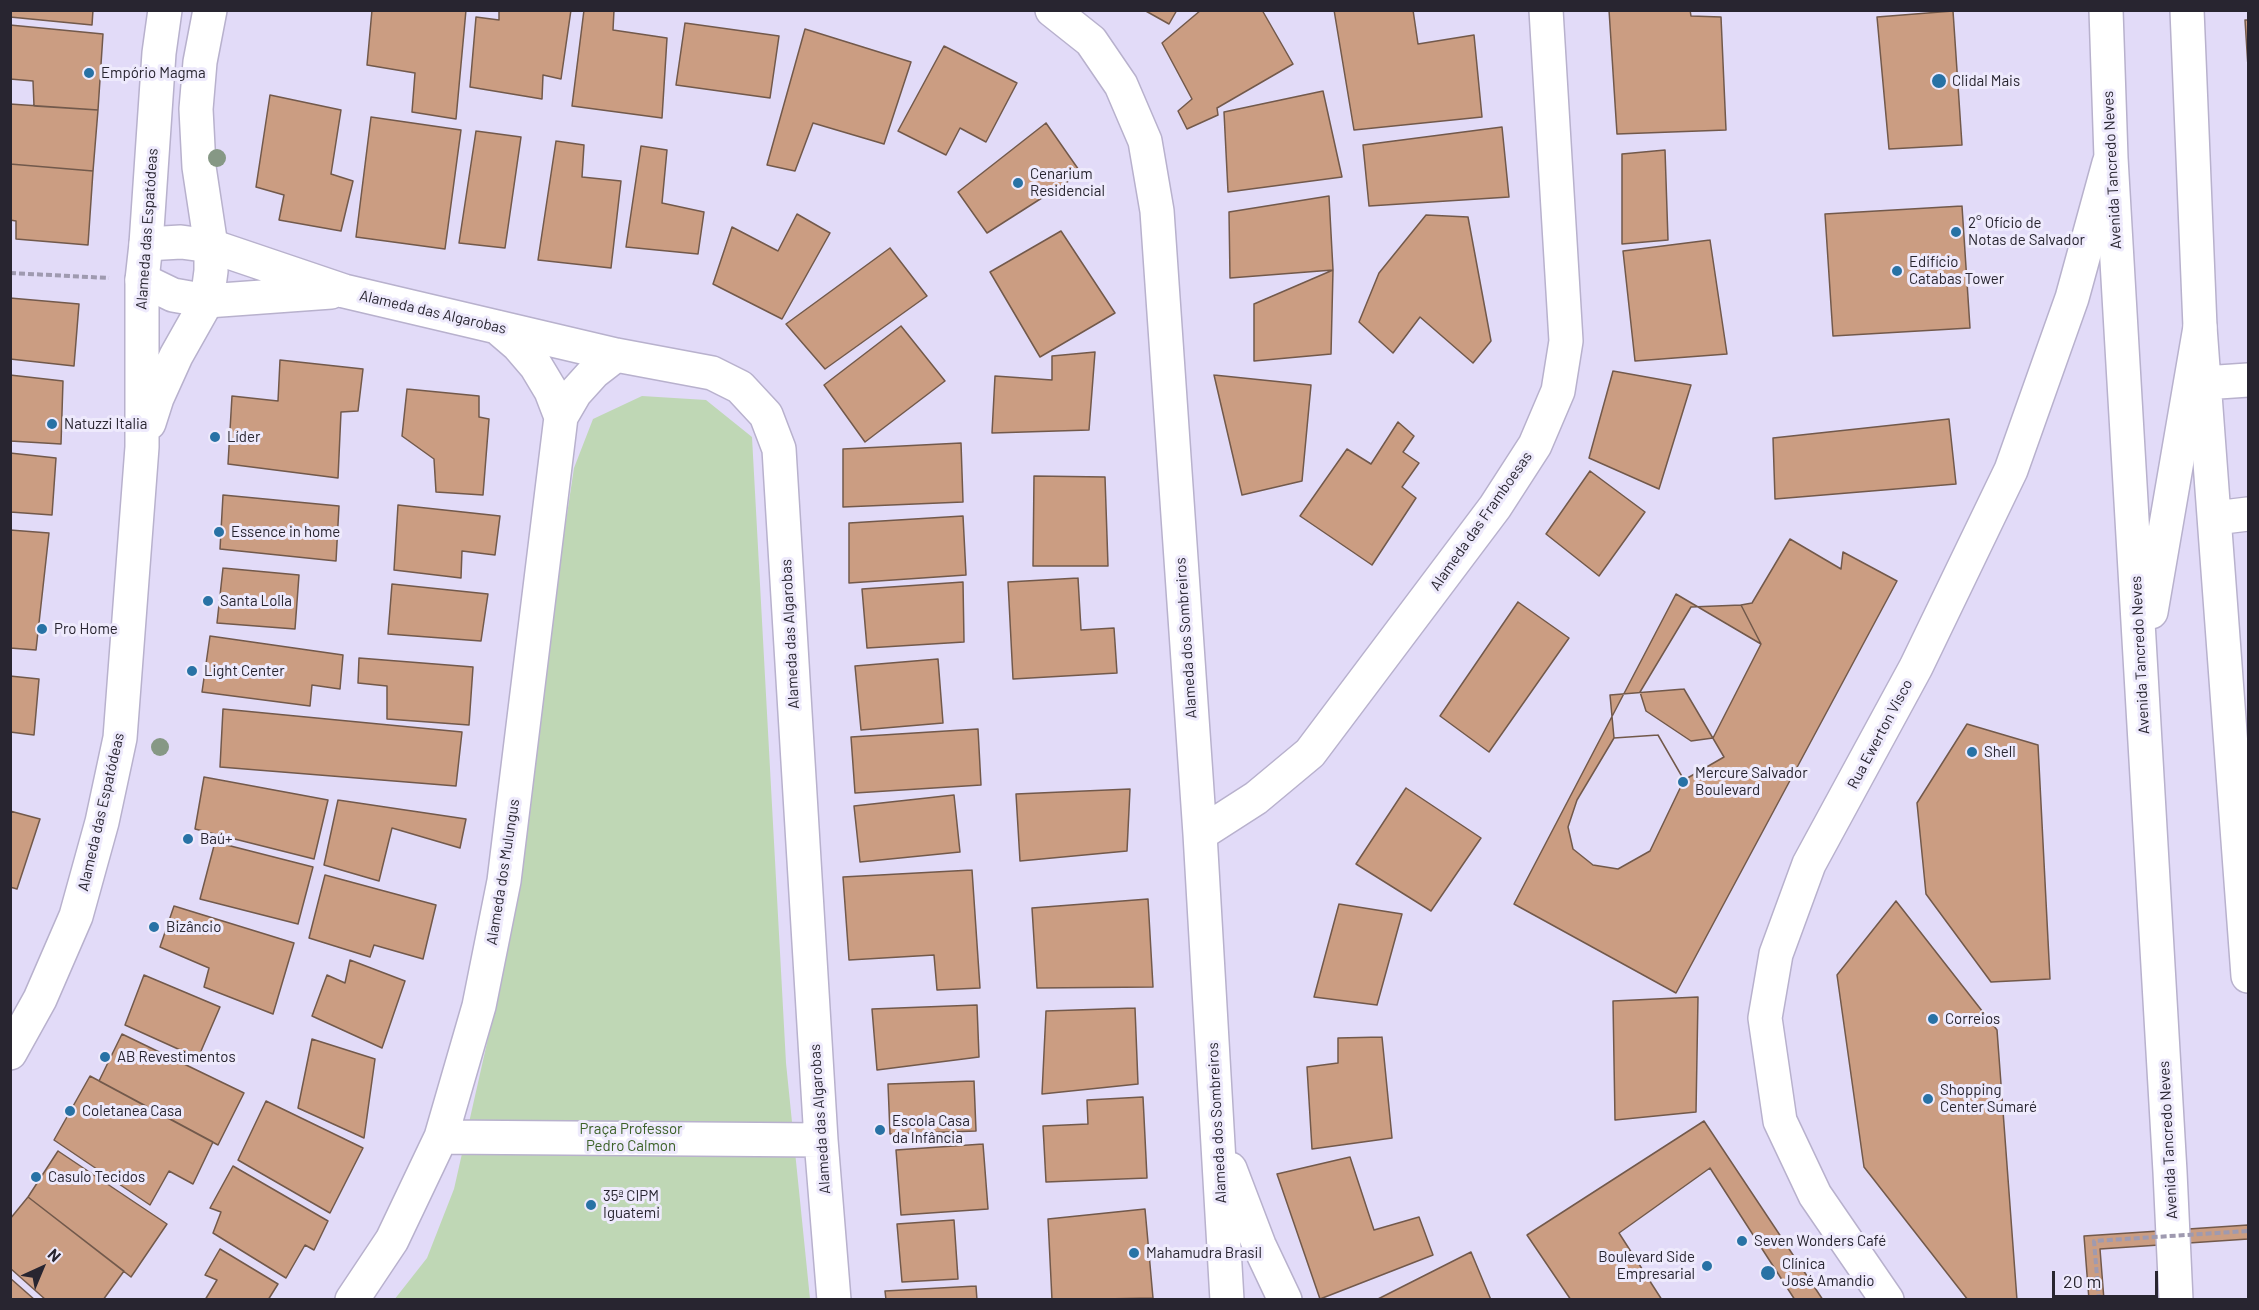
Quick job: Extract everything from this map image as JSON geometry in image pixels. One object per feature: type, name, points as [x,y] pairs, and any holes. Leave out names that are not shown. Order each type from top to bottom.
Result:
[{"type":"street","name":"Alameda das Espatódeas","points":[[10,1053],[40,999],[76,916],[102,822],[118,749],[142,447],[142,280],[159,53],[165,10]]},
{"type":"street","name":"Alameda das Espatódeas","points":[[142,447],[157,398],[176,356],[207,301],[211,271],[211,246],[198,167],[196,110],[200,62],[210,10]]},
{"type":"street","name":"Alameda dos Sombreiros","points":[[1052,10],[1091,41],[1121,85],[1145,141],[1157,211],[1200,834],[1227,1299]]},
{"type":"street","name":"Alameda das Framboesas","points":[[1200,834],[1256,798],[1310,753],[1494,507],[1535,445],[1558,391],[1566,341],[1546,10]]},
{"type":"street","name":"Avenida Tancredo Neves","points":[[2106,10],[2111,158],[2176,1299]]},
{"type":"street","points":[[2187,10],[2200,327],[2248,976]]},
{"type":"street","name":"Rua Ewerton Visco","points":[[1887,1299],[1815,1195],[1780,1121],[1765,1018],[1776,954],[1809,864],[1916,667],[2011,470],[2072,298],[2111,158]]},
{"type":"street","name":"Alameda das Algarobas","points":[[146,244],[181,242],[211,246],[344,291],[616,355],[712,373],[740,387],[766,415],[779,449],[821,1140],[834,1299]]},
{"type":"street","name":"Alameda das Algarobas","points":[[142,280],[174,296],[207,301],[344,291]]},
{"type":"street","name":"Alameda dos Mulungus","points":[[496,326],[537,366],[551,390],[561,417]]},
{"type":"street","points":[[2141,669],[2200,327]]},
{"type":"street","name":"Alameda dos Mulungus","points":[[352,1299],[392,1240],[441,1137],[480,1006],[504,881],[561,417],[575,393],[594,372],[616,355]]},
{"type":"street","points":[[2204,383],[2248,380]]},
{"type":"street","points":[[2215,518],[2248,514]]},
{"type":"street","points":[[441,1137],[821,1140]]},
{"type":"street","points":[[1219,1140],[1259,1245],[1285,1299]]},
{"type":"path","points":[[10,273],[142,280]]},
{"type":"path","points":[[2099,1299],[2094,1241],[2248,1231]]},
{"type":"green space","name":"Praça Professor Pedro Calmon","points":[[642,396],[706,400],[752,437],[786,1063],[810,1299],[394,1300],[427,1258],[454,1189],[489,1034],[574,468],[593,419]]},
{"type":"building","points":[[10,10],[93,10],[92,25],[10,17]]},
{"type":"building","points":[[372,10],[466,10],[456,119],[412,112],[415,73],[367,65]]},
{"type":"building","points":[[499,10],[571,10],[561,79],[543,75],[542,99],[470,87],[476,17],[499,20]]},
{"type":"building","points":[[584,10],[614,10],[613,30],[667,38],[662,118],[572,106]]},
{"type":"building","points":[[1144,10],[1177,10],[1169,24]]},
{"type":"building","points":[[1201,10],[1262,10],[1293,64],[1217,108],[1218,115],[1187,129],[1178,111],[1192,99],[1162,43]]},
{"type":"building","points":[[1334,10],[1413,10],[1418,44],[1474,35],[1482,117],[1354,130]]},
{"type":"building","points":[[1609,10],[1690,10],[1691,16],[1721,17],[1726,130],[1617,134]]},
{"type":"building","points":[[1953,11],[1962,145],[1889,149],[1877,17]]},
{"type":"building","points":[[2245,20],[2248,20],[2248,67]]},
{"type":"building","points":[[685,23],[779,36],[770,98],[676,85]]},
{"type":"building","points":[[10,25],[103,34],[98,110],[34,106],[33,81],[10,79]]},
{"type":"building","points":[[805,29],[911,62],[884,144],[813,123],[795,171],[767,165]]},
{"type":"building","points":[[944,46],[1017,83],[986,142],[960,128],[946,155],[898,131]]},
{"type":"building","points":[[1323,91],[1342,177],[1228,192],[1224,112]]},
{"type":"building","points":[[270,95],[341,110],[331,174],[353,181],[341,231],[279,220],[284,195],[256,187]]},
{"type":"building","points":[[10,104],[98,110],[93,171],[10,164]]},
{"type":"building","points":[[371,117],[461,130],[445,249],[356,237]]},
{"type":"building","name":"Cenarium Residencial","points":[[1046,123],[1081,173],[987,233],[958,192]]},
{"type":"building","points":[[1502,127],[1509,197],[1369,206],[1363,145]]},
{"type":"building","points":[[476,131],[521,137],[505,248],[459,243]]},
{"type":"building","points":[[556,141],[584,145],[582,177],[621,181],[611,268],[538,260]]},
{"type":"building","points":[[641,146],[667,150],[662,203],[704,212],[698,254],[626,247]]},
{"type":"building","points":[[1665,150],[1668,240],[1622,244],[1622,154]]},
{"type":"building","points":[[10,164],[93,171],[88,245],[16,239],[16,221],[10,220]]},
{"type":"building","points":[[1329,196],[1333,270],[1230,278],[1229,212]]},
{"type":"building","name":"Edifício Catabas Tower","points":[[1962,206],[1970,328],[1833,336],[1825,214]]},
{"type":"building","points":[[797,214],[830,233],[782,319],[713,284],[732,227],[778,251]]},
{"type":"building","points":[[1426,215],[1468,217],[1491,341],[1473,363],[1420,317],[1393,353],[1359,322],[1379,273]]},
{"type":"building","points":[[1061,231],[1115,313],[1040,357],[990,272]]},
{"type":"building","points":[[1710,240],[1727,354],[1635,361],[1623,251]]},
{"type":"building","points":[[890,248],[927,296],[825,369],[786,324]]},
{"type":"building","points":[[1333,270],[1331,354],[1254,361],[1254,304]]},
{"type":"building","points":[[10,298],[79,304],[74,366],[10,359]]},
{"type":"building","points":[[901,326],[945,381],[865,442],[824,385]]},
{"type":"building","points":[[1095,352],[1089,430],[992,433],[995,376],[1052,380],[1052,356]]},
{"type":"building","points":[[280,360],[363,369],[358,411],[341,412],[338,478],[228,464],[232,396],[278,401]]},
{"type":"building","points":[[1613,371],[1691,385],[1659,489],[1589,458]]},
{"type":"building","points":[[10,375],[63,381],[61,444],[10,441]]},
{"type":"building","points":[[1214,375],[1311,385],[1302,481],[1242,495]]},
{"type":"building","points":[[407,389],[479,396],[479,417],[489,419],[483,495],[436,492],[434,459],[402,436]]},
{"type":"building","points":[[1949,419],[1956,484],[1775,499],[1773,438]]},
{"type":"building","points":[[1398,422],[1414,436],[1403,452],[1419,463],[1402,487],[1416,498],[1372,565],[1300,516],[1347,449],[1371,464]]},
{"type":"building","points":[[961,443],[963,502],[843,507],[843,449]]},
{"type":"building","points":[[10,453],[56,458],[52,515],[10,512]]},
{"type":"building","points":[[1590,471],[1645,512],[1599,576],[1546,534]]},
{"type":"building","points":[[1034,476],[1105,477],[1108,566],[1033,566]]},
{"type":"building","points":[[223,495],[339,506],[336,561],[220,549]]},
{"type":"building","points":[[398,505],[500,516],[495,555],[462,551],[461,578],[394,570]]},
{"type":"building","points":[[963,516],[966,575],[849,583],[849,523]]},
{"type":"building","points":[[10,530],[49,533],[36,650],[10,648]]},
{"type":"building","name":"Mercure Salvador Boulevard","points":[[1790,539],[1841,569],[1843,552],[1897,581],[1676,993],[1514,904],[1676,594],[1761,644],[1741,605],[1752,603]]},
{"type":"building","points":[[223,568],[299,575],[295,629],[217,623]]},
{"type":"building","points":[[1078,578],[1081,630],[1114,628],[1117,673],[1013,679],[1008,582]]},
{"type":"building","points":[[963,582],[964,642],[867,648],[862,589]]},
{"type":"building","points":[[392,584],[488,594],[481,641],[388,634]]},
{"type":"building","points":[[1518,602],[1569,638],[1489,752],[1440,716]]},
{"type":"building","points":[[1741,605],[1761,644],[1713,738],[1691,741],[1646,711],[1640,692],[1691,607]]},
{"type":"building","points":[[210,636],[343,655],[340,689],[312,685],[310,706],[202,692]]},
{"type":"building","points":[[359,658],[473,667],[469,725],[387,719],[387,686],[358,683]]},
{"type":"building","points":[[938,659],[943,723],[861,730],[855,666]]},
{"type":"building","points":[[10,676],[39,679],[34,735],[10,732]]},
{"type":"building","points":[[1684,689],[1724,757],[1684,780],[1658,735],[1614,738],[1610,695]]},
{"type":"building","points":[[223,709],[462,732],[456,786],[220,767]]},
{"type":"building","name":"Shell","points":[[1967,724],[2038,745],[2050,979],[1991,982],[1926,894],[1917,803]]},
{"type":"building","points":[[978,729],[981,785],[855,793],[851,737]]},
{"type":"building","points":[[1658,735],[1684,780],[1650,851],[1618,869],[1593,865],[1573,849],[1568,827],[1577,800],[1614,738]]},
{"type":"building","points":[[204,777],[328,800],[314,859],[195,829]]},
{"type":"building","points":[[1406,788],[1481,838],[1431,911],[1356,864]]},
{"type":"building","points":[[1130,789],[1127,851],[1020,861],[1016,794]]},
{"type":"building","points":[[954,795],[960,852],[860,862],[854,806]]},
{"type":"building","points":[[338,800],[466,819],[460,848],[392,828],[379,881],[324,865]]},
{"type":"building","points":[[10,811],[40,819],[17,889],[10,887]]},
{"type":"building","points":[[215,842],[313,867],[298,924],[200,899]]},
{"type":"building","points":[[972,870],[980,988],[937,990],[934,955],[849,960],[843,877]]},
{"type":"building","points":[[325,875],[436,905],[423,959],[374,945],[370,957],[309,938]]},
{"type":"building","points":[[1148,899],[1153,987],[1037,988],[1032,908]]},
{"type":"building","name":"Shopping Center Sumaré","points":[[1896,901],[1997,1030],[2017,1300],[1968,1300],[1864,1167],[1837,975]]},
{"type":"building","points":[[1339,904],[1402,914],[1377,1005],[1314,997]]},
{"type":"building","points":[[174,906],[294,943],[273,1014],[204,987],[209,968],[160,947]]},
{"type":"building","points":[[350,960],[405,981],[382,1048],[312,1016],[327,975],[345,983]]},
{"type":"building","points":[[144,975],[220,1007],[198,1058],[125,1025]]},
{"type":"building","points":[[1698,997],[1696,1112],[1615,1120],[1613,1001]]},
{"type":"building","points":[[977,1005],[979,1057],[877,1070],[872,1009]]},
{"type":"building","points":[[1135,1008],[1138,1084],[1042,1094],[1046,1011]]},
{"type":"building","points":[[122,1034],[244,1093],[218,1145],[99,1081]]},
{"type":"building","points":[[1382,1037],[1392,1138],[1312,1149],[1307,1067],[1338,1063],[1338,1038]]},
{"type":"building","points":[[312,1039],[375,1059],[364,1138],[298,1108]]},
{"type":"building","points":[[90,1076],[213,1142],[193,1184],[169,1171],[150,1205],[54,1140]]},
{"type":"building","points":[[974,1081],[976,1131],[890,1134],[888,1084]]},
{"type":"building","points":[[1143,1097],[1147,1178],[1046,1182],[1043,1126],[1088,1124],[1087,1100]]},
{"type":"building","points":[[266,1101],[363,1148],[330,1213],[238,1160]]},
{"type":"building","points":[[1704,1121],[1823,1300],[1571,1300],[1527,1235]]},
{"type":"building","points":[[983,1144],[988,1209],[901,1215],[896,1150]]},
{"type":"building","points":[[58,1151],[167,1224],[131,1277],[28,1197]]},
{"type":"building","points":[[1350,1157],[1374,1230],[1419,1217],[1433,1255],[1320,1299],[1277,1174]]},
{"type":"building","points":[[233,1166],[328,1221],[314,1250],[305,1245],[286,1278],[213,1233],[221,1212],[210,1208]]},
{"type":"building","name":"Boulevard Side Empresarial","points":[[1710,1168],[1795,1300],[1662,1300],[1619,1233]]},
{"type":"building","points":[[28,1197],[124,1271],[103,1300],[46,1300],[10,1268],[10,1219]]},
{"type":"building","points":[[1145,1209],[1153,1298],[1052,1300],[1048,1219]]},
{"type":"building","points":[[954,1220],[958,1279],[902,1282],[897,1224]]},
{"type":"building","points":[[2248,1225],[2248,1239],[2100,1249],[2104,1300],[2089,1300],[2084,1236]]},
{"type":"building","points":[[220,1249],[278,1284],[268,1300],[205,1300],[217,1280],[205,1275]]},
{"type":"building","points":[[1471,1252],[1491,1300],[1376,1300]]},
{"type":"building","points":[[10,1278],[35,1300],[10,1300]]},
{"type":"building","points":[[976,1286],[977,1300],[886,1300],[885,1291]]},
{"type":"place","name":"Empório Magma","points":[[89,73]]},
{"type":"place","name":"Clidal Mais","points":[[1939,81]]},
{"type":"place","name":"Cenarium Residencial","points":[[1018,183]]},
{"type":"place","name":"2° Ofício de Notas de Salvador","points":[[1956,232]]},
{"type":"place","name":"Edifício Catabas Tower","points":[[1897,271]]},
{"type":"place","name":"Natuzzi Italia","points":[[52,424]]},
{"type":"place","name":"Líder","points":[[215,437]]},
{"type":"place","name":"Essence in home","points":[[219,532]]},
{"type":"place","name":"Santa Lolla","points":[[208,601]]},
{"type":"place","name":"Pro Home","points":[[42,629]]},
{"type":"place","name":"Light Center","points":[[192,671]]},
{"type":"place","name":"Shell","points":[[1972,752]]},
{"type":"place","name":"Mercure Salvador Boulevard","points":[[1683,782]]},
{"type":"place","name":"Baú+","points":[[188,839]]},
{"type":"place","name":"Bizâncio","points":[[154,927]]},
{"type":"place","name":"Correios","points":[[1933,1019]]},
{"type":"place","name":"AB Revestimentos","points":[[105,1057]]},
{"type":"place","name":"Shopping Center Sumaré","points":[[1928,1099]]},
{"type":"place","name":"Coletanea Casa","points":[[70,1111]]},
{"type":"place","name":"Escola Casa da Infância","points":[[880,1130]]},
{"type":"place","name":"Casulo Tecidos","points":[[36,1177]]},
{"type":"place","name":"35ª CIPM Iguatemi","points":[[591,1205]]},
{"type":"place","name":"Seven Wonders Café","points":[[1742,1241]]},
{"type":"place","name":"Mahamudra Brasil","points":[[1134,1253]]},
{"type":"place","name":"Boulevard Side Empresarial","points":[[1707,1266]]},
{"type":"place","name":"Clínica José Amandio","points":[[1768,1273]]}]
